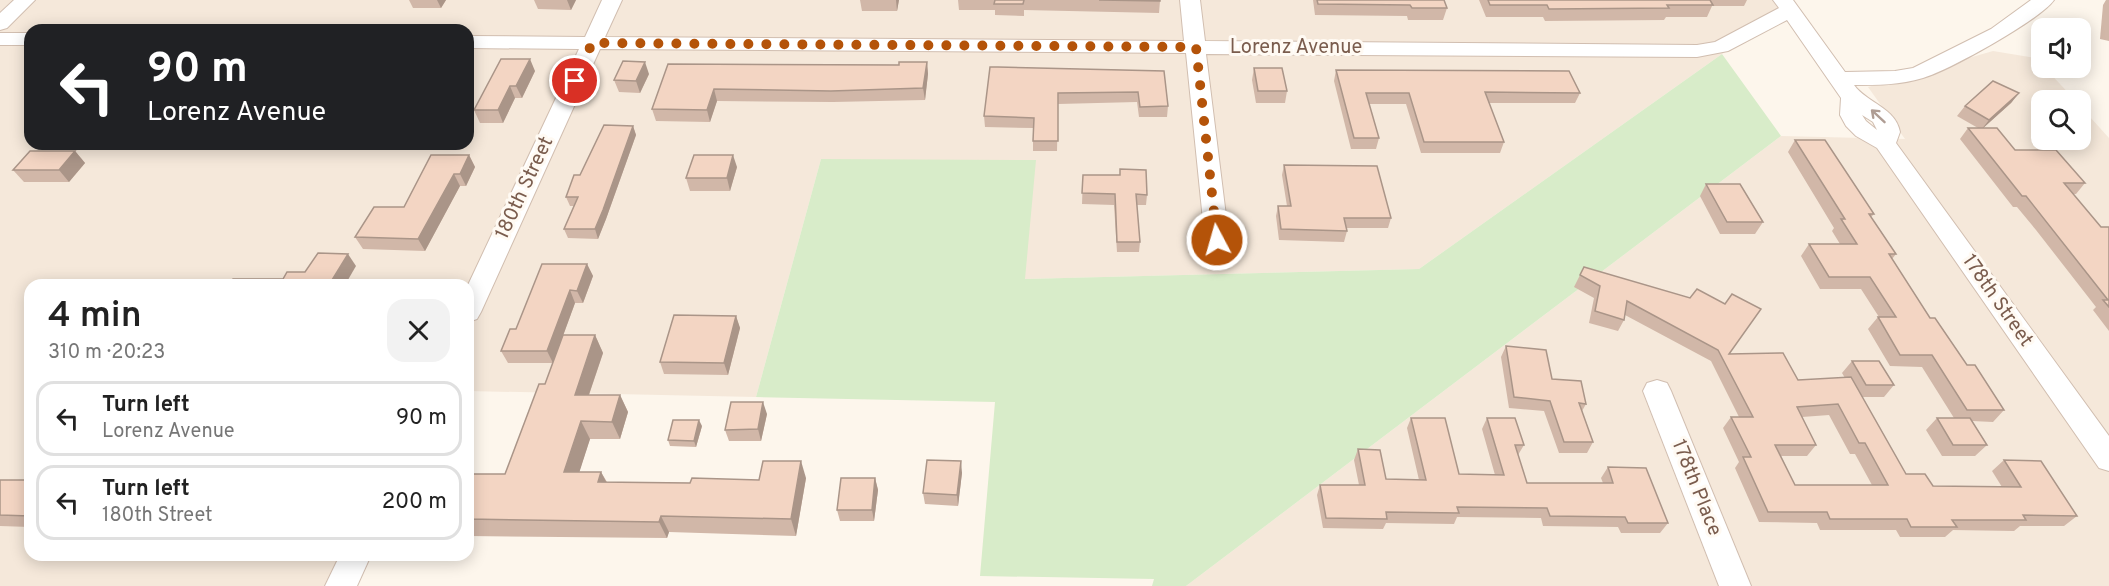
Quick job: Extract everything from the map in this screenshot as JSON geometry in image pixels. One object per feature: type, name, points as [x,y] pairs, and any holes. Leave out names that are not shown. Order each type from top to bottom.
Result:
[{"type":"street","points":[[0,24],[25,0]]},
{"type":"street","name":"180th Street","points":[[474,299],[612,0]]},
{"type":"street","points":[[1190,0],[1217,240]]},
{"type":"street","points":[[1838,79],[1895,78],[1919,74],[1998,33],[2044,0]]},
{"type":"street","name":"Lorenz Avenue","points":[[474,42],[1709,50],[1721,47],[1787,5]]},
{"type":"street","name":"178th Street","points":[[1787,5],[1852,98],[1850,112],[1854,121],[1863,130],[1885,143],[2109,459]]},
{"type":"street","points":[[0,39],[24,39]]},
{"type":"street","name":"178th Place","points":[[1657,391],[1735,586]]},
{"type":"street","points":[[341,586],[353,561]]},
{"type":"shaded area","points":[[0,0],[1782,0],[1790,10],[1722,54],[1419,269],[1025,279],[821,159],[756,397],[474,391],[474,279],[24,279],[24,561],[353,561],[341,586],[0,586]]},
{"type":"shaded area","points":[[1993,51],[2031,57],[2031,78],[2054,78],[2066,90],[2031,90],[2031,150],[2091,150],[2091,118],[2109,138],[2109,586],[1186,586],[1781,136],[1905,139],[1868,87]]},
{"type":"green space","points":[[1722,54],[1781,136],[1186,586],[1152,586],[1154,579],[980,576],[995,402],[756,397],[821,159],[1036,160],[1025,279],[1419,269]]},
{"type":"building","points":[[995,0],[1024,0],[1023,4],[994,4]]},
{"type":"building","points":[[1099,0],[1160,0],[1160,1]]},
{"type":"building","points":[[1317,0],[1444,0],[1447,8],[1412,8],[1410,5],[1318,4]]},
{"type":"building","points":[[1488,0],[1710,0],[1713,5],[1667,5],[1669,8],[1549,9],[1547,5],[1490,5]]},
{"type":"building","points":[[501,59],[530,59],[516,86],[510,86],[498,110],[474,110]]},
{"type":"building","points":[[623,61],[645,62],[636,81],[614,80]]},
{"type":"building","points":[[899,62],[927,62],[923,88],[831,91],[714,89],[707,110],[652,109],[668,64],[899,65]]},
{"type":"building","points":[[990,67],[1164,71],[1168,106],[1140,107],[1138,92],[1058,93],[1058,141],[1033,141],[1034,118],[984,116]]},
{"type":"building","points":[[1254,68],[1282,68],[1287,91],[1258,91]]},
{"type":"building","points":[[1336,70],[1569,71],[1580,93],[1485,92],[1504,142],[1424,142],[1409,93],[1366,93],[1379,138],[1354,138]]},
{"type":"building","points":[[1993,81],[2019,93],[1989,120],[1965,106]]},
{"type":"building","points":[[604,125],[633,126],[603,210],[595,229],[564,229],[578,197],[566,197],[574,175],[580,175]]},
{"type":"building","points":[[1968,128],[1997,128],[2015,150],[2056,150],[2085,183],[2064,183],[2101,227],[2109,227],[2109,307],[2103,300],[2108,300],[2026,196],[2022,196]]},
{"type":"building","points":[[1795,140],[1825,140],[1874,214],[1869,214],[1896,254],[1889,254],[1930,318],[1935,318],[1967,365],[1975,365],[2004,410],[1967,410],[1932,355],[1900,355],[1878,317],[1896,317],[1870,277],[1829,277],[1809,244],[1857,244],[1841,219],[1845,219]]},
{"type":"building","points":[[30,151],[75,151],[59,170],[13,170]]},
{"type":"building","points":[[431,155],[469,155],[460,174],[454,174],[418,239],[355,237],[374,207],[404,207]]},
{"type":"building","points":[[694,155],[733,155],[727,178],[686,178]]},
{"type":"building","points":[[1284,165],[1377,166],[1391,218],[1344,218],[1347,231],[1281,229],[1278,206],[1291,206]]},
{"type":"building","points":[[1120,169],[1146,170],[1147,195],[1136,194],[1140,242],[1117,242],[1115,194],[1082,193],[1083,175],[1120,175]]},
{"type":"building","points":[[1706,184],[1740,184],[1763,222],[1727,222]]},
{"type":"building","points":[[318,253],[348,254],[333,279],[283,279],[287,272],[305,272]]},
{"type":"building","points":[[542,264],[587,264],[577,291],[570,290],[547,351],[501,351],[510,329],[516,329]]},
{"type":"building","points":[[1584,267],[1690,298],[1697,289],[1725,304],[1732,294],[1761,309],[1729,354],[1783,353],[1798,380],[1851,377],[1906,474],[1925,474],[1933,486],[2021,487],[2004,460],[2041,461],[2077,516],[2023,515],[2026,520],[1952,520],[1957,527],[1911,527],[1907,519],[1830,519],[1827,512],[1768,512],[1743,457],[1751,457],[1731,417],[1753,417],[1718,350],[1627,301],[1624,320],[1595,311],[1600,286],[1580,275]],"holes":[[[1838,404],[1859,443],[1865,443],[1888,485],[1795,485],[1775,445],[1816,445],[1797,407]]]},
{"type":"building","points":[[674,315],[736,316],[724,363],[660,362]]},
{"type":"building","points":[[563,335],[595,335],[575,395],[620,395],[612,422],[581,421],[564,472],[601,472],[598,482],[690,483],[692,478],[759,480],[763,461],[801,461],[791,519],[661,516],[659,522],[474,519],[474,474],[505,474],[539,384],[545,384]]},
{"type":"building","points":[[1506,346],[1546,350],[1552,379],[1581,381],[1586,404],[1579,403],[1593,442],[1564,442],[1550,401],[1514,397]]},
{"type":"building","points":[[1852,361],[1879,361],[1894,385],[1866,385]]},
{"type":"building","points":[[731,402],[763,402],[758,429],[725,430]]},
{"type":"building","points":[[1411,418],[1445,418],[1459,474],[1504,475],[1487,418],[1515,418],[1524,445],[1515,445],[1527,483],[1613,483],[1608,467],[1646,468],[1668,523],[1628,523],[1625,517],[1550,516],[1547,508],[1457,507],[1459,513],[1386,512],[1387,519],[1326,518],[1320,485],[1365,485],[1358,449],[1380,450],[1386,479],[1426,480]]},
{"type":"building","points":[[1937,418],[1970,418],[1987,445],[1953,445]]},
{"type":"building","points":[[673,420],[699,420],[694,441],[668,440]]},
{"type":"building","points":[[927,460],[961,461],[957,495],[923,493]]},
{"type":"building","points":[[841,478],[875,478],[872,510],[837,510]]},
{"type":"building","points":[[0,480],[24,480],[24,516],[0,515]]},
{"type":"route","points":[[575,81],[592,43],[1196,47],[1217,240]]}]
